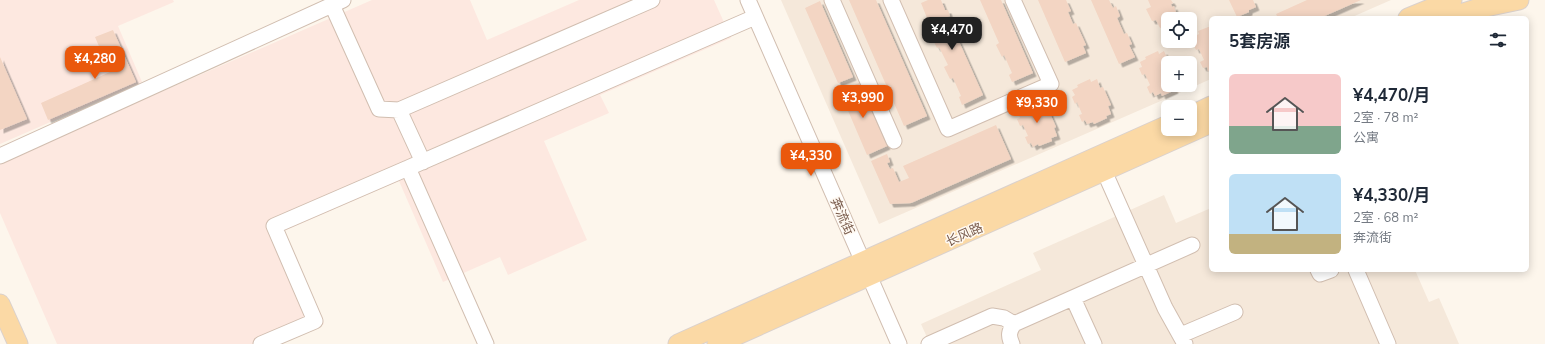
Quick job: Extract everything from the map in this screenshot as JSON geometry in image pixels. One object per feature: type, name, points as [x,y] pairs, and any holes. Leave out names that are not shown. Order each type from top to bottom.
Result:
[{"type":"main road","points":[[1413,16],[1452,0]]},
{"type":"main road","points":[[1454,16],[1476,9],[1519,0]]},
{"type":"main road","points":[[1197,113],[1209,107]]},
{"type":"main road","name":"长风路","points":[[678,344],[866,269],[1104,171],[1209,124]]},
{"type":"main road","name":"长风路","points":[[716,344],[866,269],[1161,128]]},
{"type":"main road","points":[[0,304],[18,344]]},
{"type":"street","points":[[0,156],[338,3],[380,109],[399,110],[652,0]]},
{"type":"street","name":"奔流街","points":[[748,0],[899,344]]},
{"type":"street","points":[[832,0],[894,141]]},
{"type":"street","points":[[891,0],[948,129],[1051,84],[1013,0]]},
{"type":"street","points":[[261,344],[315,321],[274,226],[755,17]]},
{"type":"street","points":[[399,110],[423,162]]},
{"type":"street","points":[[408,168],[486,344]]},
{"type":"street","points":[[1104,171],[1165,308],[1183,340],[1235,312]]},
{"type":"street","points":[[1012,344],[1009,338],[1010,329],[1014,324],[1192,245]]},
{"type":"street","points":[[1357,272],[1388,344]]},
{"type":"street","points":[[1074,298],[1094,344]]},
{"type":"street","points":[[929,344],[992,316],[1004,318],[1014,324]]},
{"type":"shaded area","points":[[0,0],[173,0],[174,2],[118,26],[142,82],[0,144]]},
{"type":"shaded area","points":[[372,0],[470,0],[487,40],[579,0],[714,0],[731,38],[600,95],[609,113],[544,141],[587,240],[508,275],[500,257],[443,282],[399,181],[284,231],[324,324],[278,344],[57,344],[0,213],[0,162]]},
{"type":"shaded area","points":[[781,0],[1391,0],[1355,16],[1209,16],[1209,80],[1197,85],[1197,56],[1161,56],[1161,92],[1181,92],[879,224]]},
{"type":"shaded area","points":[[1164,195],[1176,223],[1209,209],[1209,272],[1416,272],[1429,302],[1439,298],[1459,344],[930,344],[921,324],[1041,270],[1033,253]]},
{"type":"building","points":[[849,0],[876,0],[927,116],[904,126]]},
{"type":"building","points":[[928,0],[941,0],[945,10],[948,10],[950,16],[948,17],[983,95],[962,105],[959,97],[961,96],[953,78],[950,79],[944,67],[948,65],[939,47],[937,48],[934,42],[937,41],[925,19],[927,18],[921,3]]},
{"type":"building","points":[[980,0],[1001,0],[1033,73],[1012,82],[1009,75],[1012,73],[1004,55],[1002,57],[996,45],[999,43]]},
{"type":"building","points":[[1038,0],[1066,0],[1071,11],[1068,12],[1073,24],[1076,23],[1086,45],[1083,46],[1086,53],[1065,62]]},
{"type":"building","points":[[1091,0],[1109,0],[1113,8],[1116,6],[1120,16],[1117,18],[1124,34],[1127,33],[1132,44],[1129,45],[1135,57],[1119,64]]},
{"type":"building","points":[[1148,0],[1171,0],[1173,3],[1171,4],[1172,7],[1174,6],[1176,12],[1161,12],[1160,28],[1156,20],[1152,21],[1146,9],[1151,7]]},
{"type":"building","points":[[1229,0],[1253,0],[1256,7],[1249,10],[1249,12],[1237,16]]},
{"type":"building","points":[[1307,0],[1361,0],[1325,16],[1277,16],[1276,14]]},
{"type":"building","points":[[820,1],[853,77],[838,83],[805,8]]},
{"type":"building","points":[[1209,27],[1208,71],[1207,67],[1203,68],[1200,62],[1204,60],[1199,49],[1196,50],[1195,48],[1197,48],[1197,35],[1199,34],[1198,31]]},
{"type":"building","points":[[113,30],[136,82],[48,120],[41,103],[110,72],[95,37]]},
{"type":"building","points":[[1158,51],[1159,54],[1164,51],[1166,56],[1161,56],[1161,92],[1171,92],[1162,96],[1161,93],[1155,96],[1153,92],[1150,94],[1147,87],[1150,85],[1145,74],[1142,75],[1139,68],[1142,67],[1140,62],[1146,59],[1145,57]]},
{"type":"building","points":[[0,57],[27,119],[0,130]]},
{"type":"building","points":[[1090,79],[1091,82],[1097,79],[1100,88],[1103,87],[1111,105],[1108,106],[1111,114],[1106,116],[1107,118],[1094,124],[1093,122],[1087,124],[1085,120],[1082,122],[1079,115],[1082,114],[1077,102],[1075,104],[1072,97],[1075,95],[1072,90],[1078,87],[1077,85]]},
{"type":"building","points":[[859,83],[887,146],[867,155],[840,92]]},
{"type":"building","points":[[1035,102],[1036,104],[1042,102],[1046,110],[1048,109],[1056,127],[1054,128],[1057,136],[1051,138],[1052,141],[1039,146],[1038,144],[1033,147],[1031,143],[1028,144],[1025,137],[1028,136],[1023,125],[1020,126],[1017,119],[1020,118],[1018,112],[1023,110],[1022,107]]},
{"type":"building","points":[[996,125],[1011,159],[911,203],[890,204],[871,161],[887,154],[890,162],[887,163],[890,169],[893,168],[899,182],[909,178],[903,166]]}]
